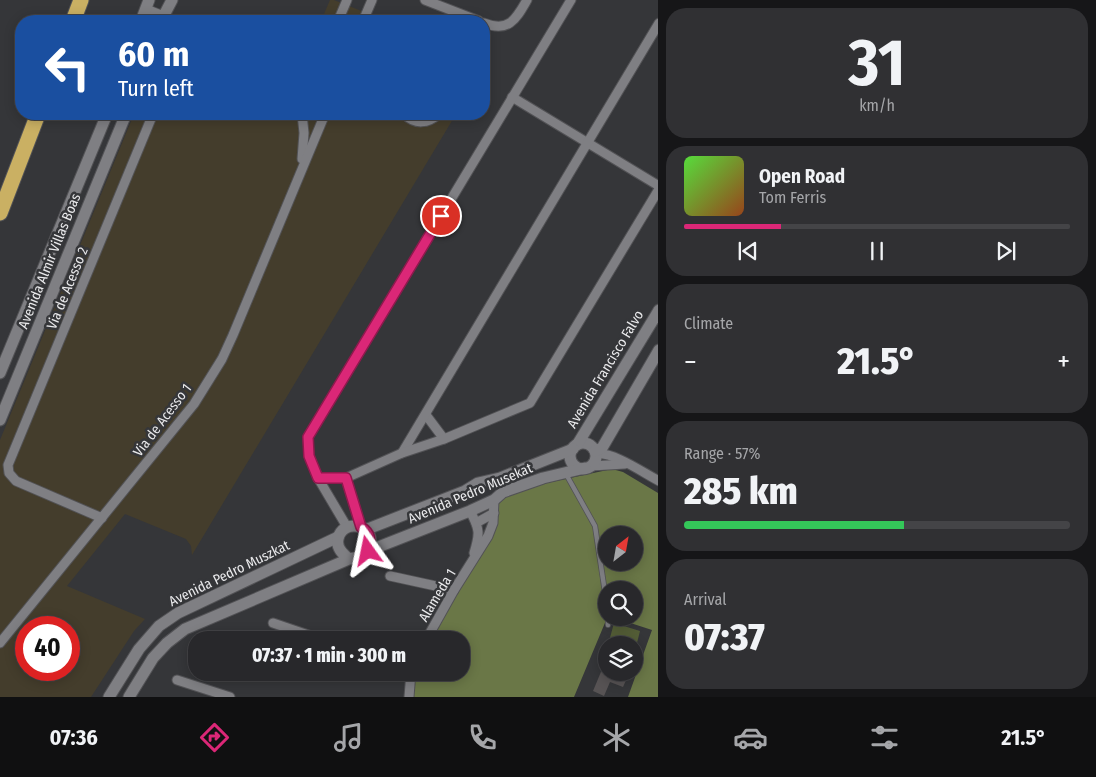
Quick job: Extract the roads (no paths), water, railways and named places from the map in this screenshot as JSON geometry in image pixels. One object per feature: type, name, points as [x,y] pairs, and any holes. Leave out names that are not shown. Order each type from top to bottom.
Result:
[{"type":"highway","points":[[65,15],[71,0]]},
{"type":"highway","points":[[75,15],[81,0]]},
{"type":"highway","points":[[0,188],[26,120]]},
{"type":"highway","points":[[0,213],[36,120]]},
{"type":"street","points":[[164,15],[172,0]]},
{"type":"street","points":[[341,15],[347,0]]},
{"type":"street","points":[[366,15],[372,0]]},
{"type":"street","points":[[425,0],[464,15]]},
{"type":"street","points":[[490,24],[500,27],[510,24],[518,16],[527,0]]},
{"type":"street","points":[[347,527],[318,478],[309,456],[308,437],[571,0]]},
{"type":"street","points":[[147,5],[158,15]]},
{"type":"street","points":[[402,454],[658,23]]},
{"type":"street","points":[[318,478],[346,478],[530,402],[658,187],[512,97]]},
{"type":"street","name":"Avenida Almir Villas Boas","points":[[0,372],[104,120]]},
{"type":"street","name":"Avenida Almir Villas Boas","points":[[0,420],[124,120]]},
{"type":"street","name":"Via de Acesso 2","points":[[102,518],[16,481],[9,473],[10,462],[151,120]]},
{"type":"street","points":[[296,183],[304,150],[303,120]]},
{"type":"street","points":[[296,183],[322,120]]},
{"type":"street","points":[[413,120],[416,122],[430,120]]},
{"type":"street","name":"Via de Acesso 1","points":[[0,643],[194,404],[222,359],[296,183]]},
{"type":"street","name":"Avenida Francisco Falvo","points":[[575,447],[658,310]]},
{"type":"street","points":[[588,467],[595,461],[596,452],[602,448],[658,350]]},
{"type":"street","points":[[426,415],[444,439]]},
{"type":"street","points":[[626,464],[578,467],[572,462],[571,454],[575,447],[585,443],[589,444],[596,452],[626,464],[658,481]]},
{"type":"street","name":"Avenida Pedro Musekat","points":[[363,528],[465,491],[478,483],[500,478],[575,447]]},
{"type":"street","name":"Avenida Pedro Musekat","points":[[368,551],[470,511],[494,500],[503,492],[543,478],[566,474],[588,467]]},
{"type":"street","points":[[128,697],[154,658],[167,643],[185,629],[349,559],[361,557],[368,551],[371,542],[363,528],[346,478]]},
{"type":"street","points":[[478,483],[487,484],[494,500]]},
{"type":"street","name":"Alameda 1","points":[[431,631],[488,536],[494,514],[494,500]]},
{"type":"street","points":[[470,511],[476,523],[494,514]]},
{"type":"street","name":"Alameda 1","points":[[472,563],[479,535],[476,523]]},
{"type":"street","points":[[349,559],[338,547],[338,538],[347,527],[363,528]]},
{"type":"street","name":"Avenida Pedro Muszkat","points":[[109,697],[139,649],[159,626],[338,538]]},
{"type":"street","points":[[390,576],[454,590]]},
{"type":"street","points":[[273,623],[297,631]]},
{"type":"street","points":[[177,680],[230,697]]},
{"type":"street","points":[[409,697],[410,681]]},
{"type":"lane","points":[[566,474],[595,526],[603,581]]}]
